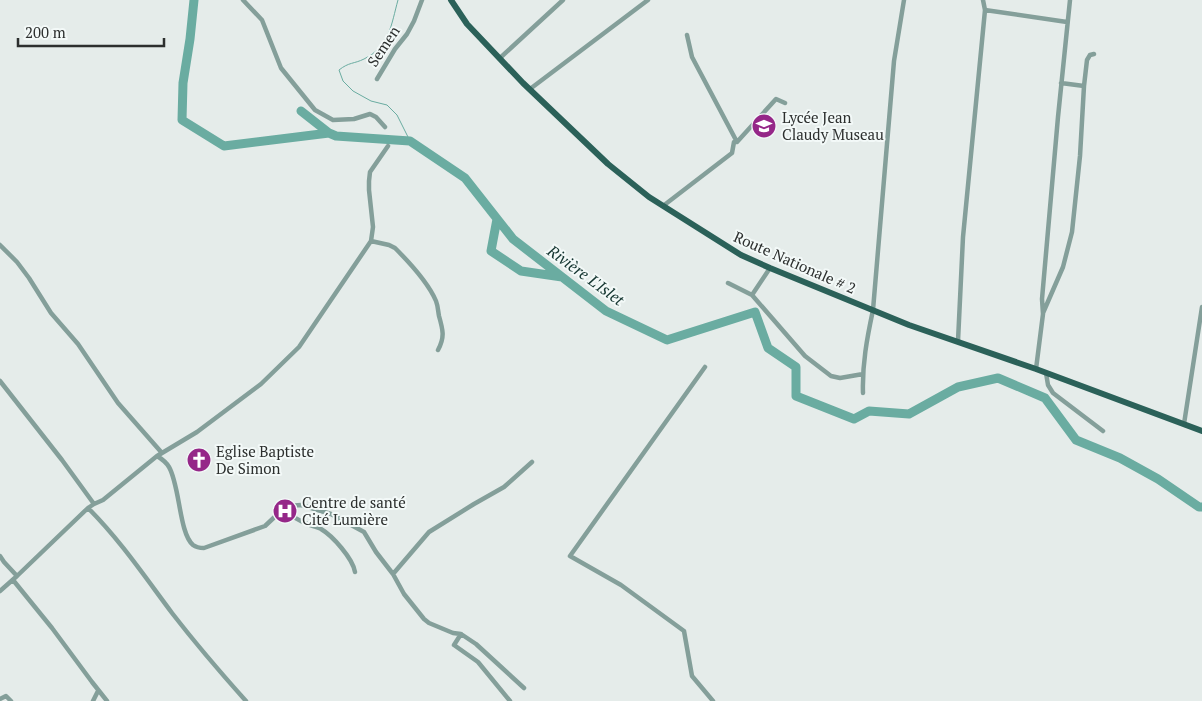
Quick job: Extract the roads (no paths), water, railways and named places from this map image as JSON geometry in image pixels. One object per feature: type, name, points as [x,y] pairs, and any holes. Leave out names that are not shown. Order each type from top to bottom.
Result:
[{"type":"main road","name":"Route Nationale # 2","points":[[451,0],[467,24],[530,89],[608,164],[649,197],[742,255],[909,325],[1036,369],[1202,431]]},
{"type":"street","points":[[243,0],[262,20],[281,68],[315,110],[333,120],[354,119],[370,114],[376,116],[385,127]]},
{"type":"street","name":"Semen","points":[[377,79],[395,49],[407,34],[422,0]]},
{"type":"street","points":[[500,58],[563,0]]},
{"type":"street","points":[[530,89],[648,0]]},
{"type":"street","points":[[863,393],[862,374],[866,340],[874,310],[894,61],[904,0]]},
{"type":"street","points":[[958,342],[963,237],[985,10],[983,0]]},
{"type":"street","points":[[1036,369],[1043,314],[1042,299],[1070,0]]},
{"type":"street","points":[[985,10],[1067,22]]},
{"type":"street","points":[[687,35],[692,57],[736,142]]},
{"type":"street","points":[[1043,314],[1063,267],[1072,232],[1087,60],[1090,55],[1094,54]]},
{"type":"street","points":[[1061,83],[1084,86]]},
{"type":"street","points":[[663,206],[732,153],[734,142],[776,99],[786,103]]},
{"type":"street","points":[[0,591],[88,508],[103,500],[160,454],[197,432],[261,384],[299,347],[371,241],[373,227],[369,190],[370,172],[388,146]]},
{"type":"street","points":[[371,241],[395,248],[429,287],[437,303],[438,315],[442,325],[443,341],[438,350]]},
{"type":"street","points":[[0,245],[29,278],[51,313],[78,344],[118,403],[170,469],[179,500],[185,534],[192,545],[204,548],[265,526],[288,506],[301,505],[331,514],[364,532],[393,574],[404,594],[424,619],[453,633],[461,634],[476,644],[524,688]]},
{"type":"street","points":[[752,295],[770,268]]},
{"type":"street","points":[[728,282],[752,295],[805,356],[831,376],[840,378],[862,374]]},
{"type":"street","points":[[1184,424],[1202,307]]},
{"type":"street","points":[[705,367],[570,556],[621,586],[684,631],[692,676],[714,701]]},
{"type":"street","points":[[1046,373],[1048,385],[1053,393],[1103,431]]},
{"type":"street","points":[[0,381],[94,504]]},
{"type":"street","points":[[393,574],[429,532],[504,486],[532,462]]},
{"type":"street","points":[[88,508],[103,523],[133,560],[210,661],[246,701]]},
{"type":"street","points":[[282,510],[296,519],[325,531],[352,562],[355,572]]},
{"type":"street","points":[[0,556],[107,701]]},
{"type":"street","points":[[461,634],[454,645],[478,662],[510,701]]},
{"type":"street","points":[[93,701],[98,691]]},
{"type":"street","points":[[0,699],[6,696],[11,701]]},
{"type":"waterway","name":"Rivière L'Islet","points":[[194,0],[183,83],[182,120],[224,146],[329,133],[336,136],[410,141],[465,178],[513,239],[606,311],[667,340],[755,312],[768,348],[796,367],[796,396],[854,419],[869,411],[909,414],[958,387],[998,378],[1045,398],[1076,440],[1120,458],[1158,479],[1199,507],[1202,507]]},
{"type":"waterway","points":[[398,0],[388,34],[379,48],[364,59],[339,70],[343,81],[353,91],[371,101],[387,105],[397,115],[410,141]]},
{"type":"waterway","points":[[301,111],[329,133]]},
{"type":"waterway","points":[[497,219],[491,251],[521,271],[562,277]]},
{"type":"place","name":"Lycée Jean Claudy Museau","points":[[764,126]]},
{"type":"place","name":"Eglise Baptiste De Simon","points":[[199,460]]},
{"type":"place","name":"Centre de santé Cité Lumière","points":[[285,511]]}]
